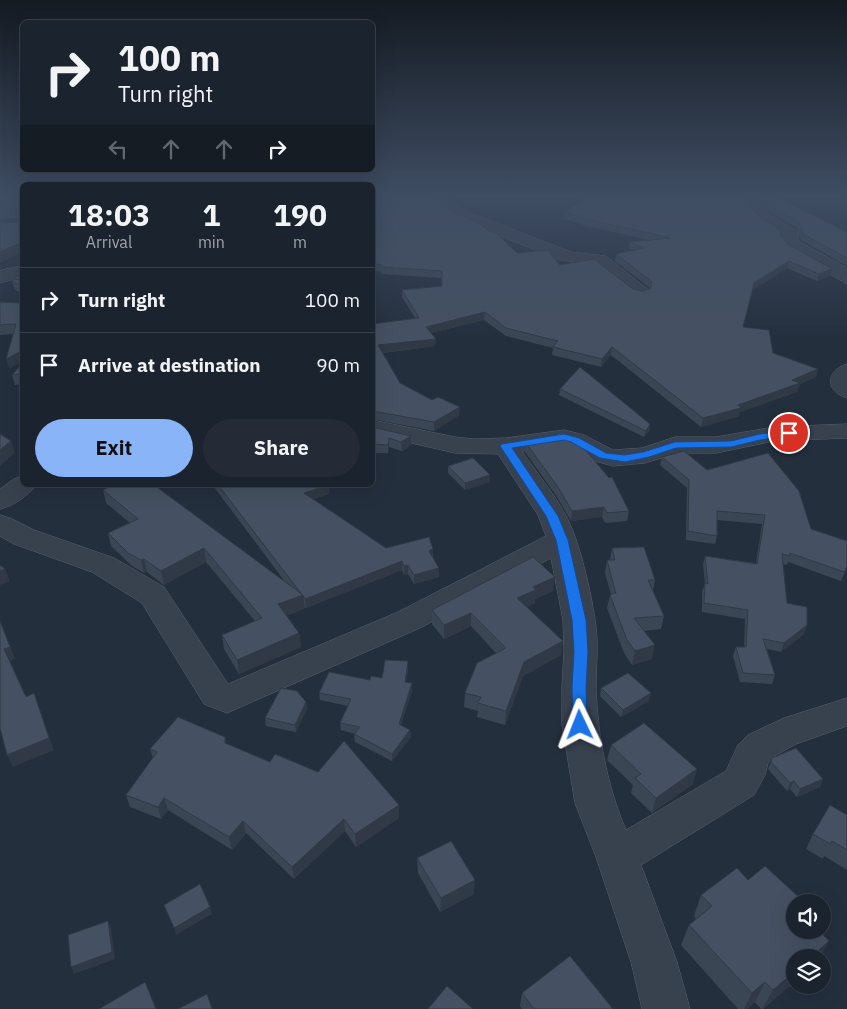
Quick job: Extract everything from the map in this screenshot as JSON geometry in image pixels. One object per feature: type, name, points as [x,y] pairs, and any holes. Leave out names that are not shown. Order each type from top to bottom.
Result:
[{"type":"street","points":[[536,244],[577,259],[592,258],[600,260],[640,291]]},
{"type":"street","points":[[792,244],[847,276]]},
{"type":"street","points":[[0,277],[20,272]]},
{"type":"street","points":[[847,372],[841,379],[841,384],[847,391]]},
{"type":"street","points":[[375,428],[455,445],[474,447],[506,446],[564,437],[575,440],[604,456],[625,458],[645,455],[675,445],[716,445],[774,434],[847,431]]},
{"type":"street","points":[[506,446],[535,487],[552,516],[562,540],[579,620],[581,652],[579,687],[580,725],[594,803],[617,858],[654,962],[666,1009]]},
{"type":"street","points":[[0,501],[20,487]]},
{"type":"street","points":[[0,524],[24,537],[103,565],[153,595],[216,694],[227,699],[409,620],[562,540]]},
{"type":"street","points":[[617,858],[740,783],[747,775],[752,753],[760,745],[772,738],[847,712]]},
{"type":"building","points":[[0,244],[17,244],[0,252]]},
{"type":"building","points":[[375,244],[508,244],[517,253],[548,250],[560,265],[594,259],[633,289],[642,291],[650,289],[652,282],[616,254],[644,248],[635,244],[788,244],[832,269],[819,274],[789,261],[754,283],[743,327],[769,330],[773,353],[818,369],[792,380],[800,383],[738,405],[741,408],[703,418],[612,347],[602,359],[553,347],[558,341],[506,328],[485,312],[426,327],[436,339],[378,345],[400,383],[432,400],[438,397],[460,407],[434,422],[375,412],[375,324],[419,318],[402,290],[442,286],[442,271],[381,267],[381,265],[375,264]]},
{"type":"building","points":[[821,244],[847,244],[847,258]]},
{"type":"building","points":[[13,279],[20,280],[20,285],[12,281]]},
{"type":"building","points":[[0,302],[20,303],[20,352],[6,359],[16,324],[0,325]]},
{"type":"building","points":[[20,366],[20,374],[12,375]]},
{"type":"building","points":[[580,367],[650,424],[646,431],[560,389]]},
{"type":"building","points":[[375,428],[411,436],[401,442],[389,438],[388,445],[375,444]]},
{"type":"building","points":[[0,434],[11,441],[0,450]]},
{"type":"building","points":[[564,437],[584,448],[609,478],[612,477],[629,511],[607,513],[604,507],[572,511],[558,487],[526,443]]},
{"type":"building","points":[[684,451],[707,470],[768,453],[799,491],[811,529],[847,541],[847,566],[844,572],[790,553],[790,556],[782,554],[787,603],[807,607],[807,625],[784,643],[763,639],[775,675],[743,673],[736,647],[746,647],[748,610],[704,603],[705,583],[708,584],[705,556],[757,564],[765,515],[717,511],[717,536],[688,531],[689,480],[662,457]]},
{"type":"building","points":[[473,458],[490,475],[465,483],[448,466]]},
{"type":"building","points":[[109,487],[157,487],[303,595],[278,604],[299,633],[237,660],[222,635],[262,618],[204,548],[161,571],[144,559],[141,560],[128,553],[108,533],[138,519],[103,490]]},
{"type":"building","points":[[220,487],[323,487],[304,493],[386,548],[429,537],[433,549],[429,551],[439,568],[414,575],[408,565],[404,566],[402,561],[305,599]]},
{"type":"building","points":[[644,547],[655,580],[648,580],[664,616],[634,618],[655,645],[635,651],[627,640],[610,595],[616,594],[607,560],[615,560],[612,548]]},
{"type":"building","points":[[533,557],[555,577],[533,587],[536,590],[517,598],[563,641],[524,662],[506,711],[478,703],[481,697],[465,693],[477,663],[506,648],[471,613],[444,625],[432,610]]},
{"type":"building","points":[[0,621],[10,647],[4,649],[26,697],[34,693],[49,738],[7,755],[0,728]]},
{"type":"building","points":[[385,660],[408,661],[405,682],[412,683],[399,724],[410,730],[392,754],[354,734],[360,727],[340,723],[351,699],[319,693],[329,672],[370,680],[371,676],[382,678]]},
{"type":"building","points":[[628,673],[651,693],[623,710],[601,688]]},
{"type":"building","points":[[281,688],[297,691],[306,702],[295,725],[265,718]]},
{"type":"building","points":[[178,717],[225,737],[225,743],[270,762],[275,754],[318,772],[344,741],[399,805],[355,834],[344,819],[292,867],[243,821],[229,837],[164,798],[158,807],[126,795],[157,752],[150,749]]},
{"type":"building","points":[[644,723],[697,769],[656,798],[635,778],[641,774],[611,745]]},
{"type":"building","points":[[796,748],[823,779],[800,789],[794,781],[790,783],[771,762],[772,758]]},
{"type":"building","points":[[830,805],[847,815],[847,850],[832,841],[830,844],[813,834]]},
{"type":"building","points":[[451,841],[475,880],[441,898],[417,858]]},
{"type":"building","points":[[765,866],[795,894],[786,894],[786,939],[827,939],[829,941],[820,949],[786,949],[786,979],[773,990],[765,982],[752,993],[689,925],[712,906],[701,895],[737,868],[748,880]]},
{"type":"building","points":[[200,884],[210,907],[174,928],[164,905]]},
{"type":"building","points":[[108,921],[112,952],[71,967],[68,935]]},
{"type":"building","points":[[570,956],[613,1009],[534,1009],[522,993]]},
{"type":"building","points":[[145,982],[156,1009],[99,1009]]},
{"type":"building","points":[[447,986],[473,1009],[428,1009]]},
{"type":"building","points":[[207,994],[212,1009],[178,1009]]},
{"type":"route","points":[[580,725],[579,687],[581,652],[579,620],[562,540],[552,516],[535,487],[506,446],[564,437],[575,440],[604,456],[625,458],[645,455],[675,445],[731,444],[774,434],[789,433]]}]
